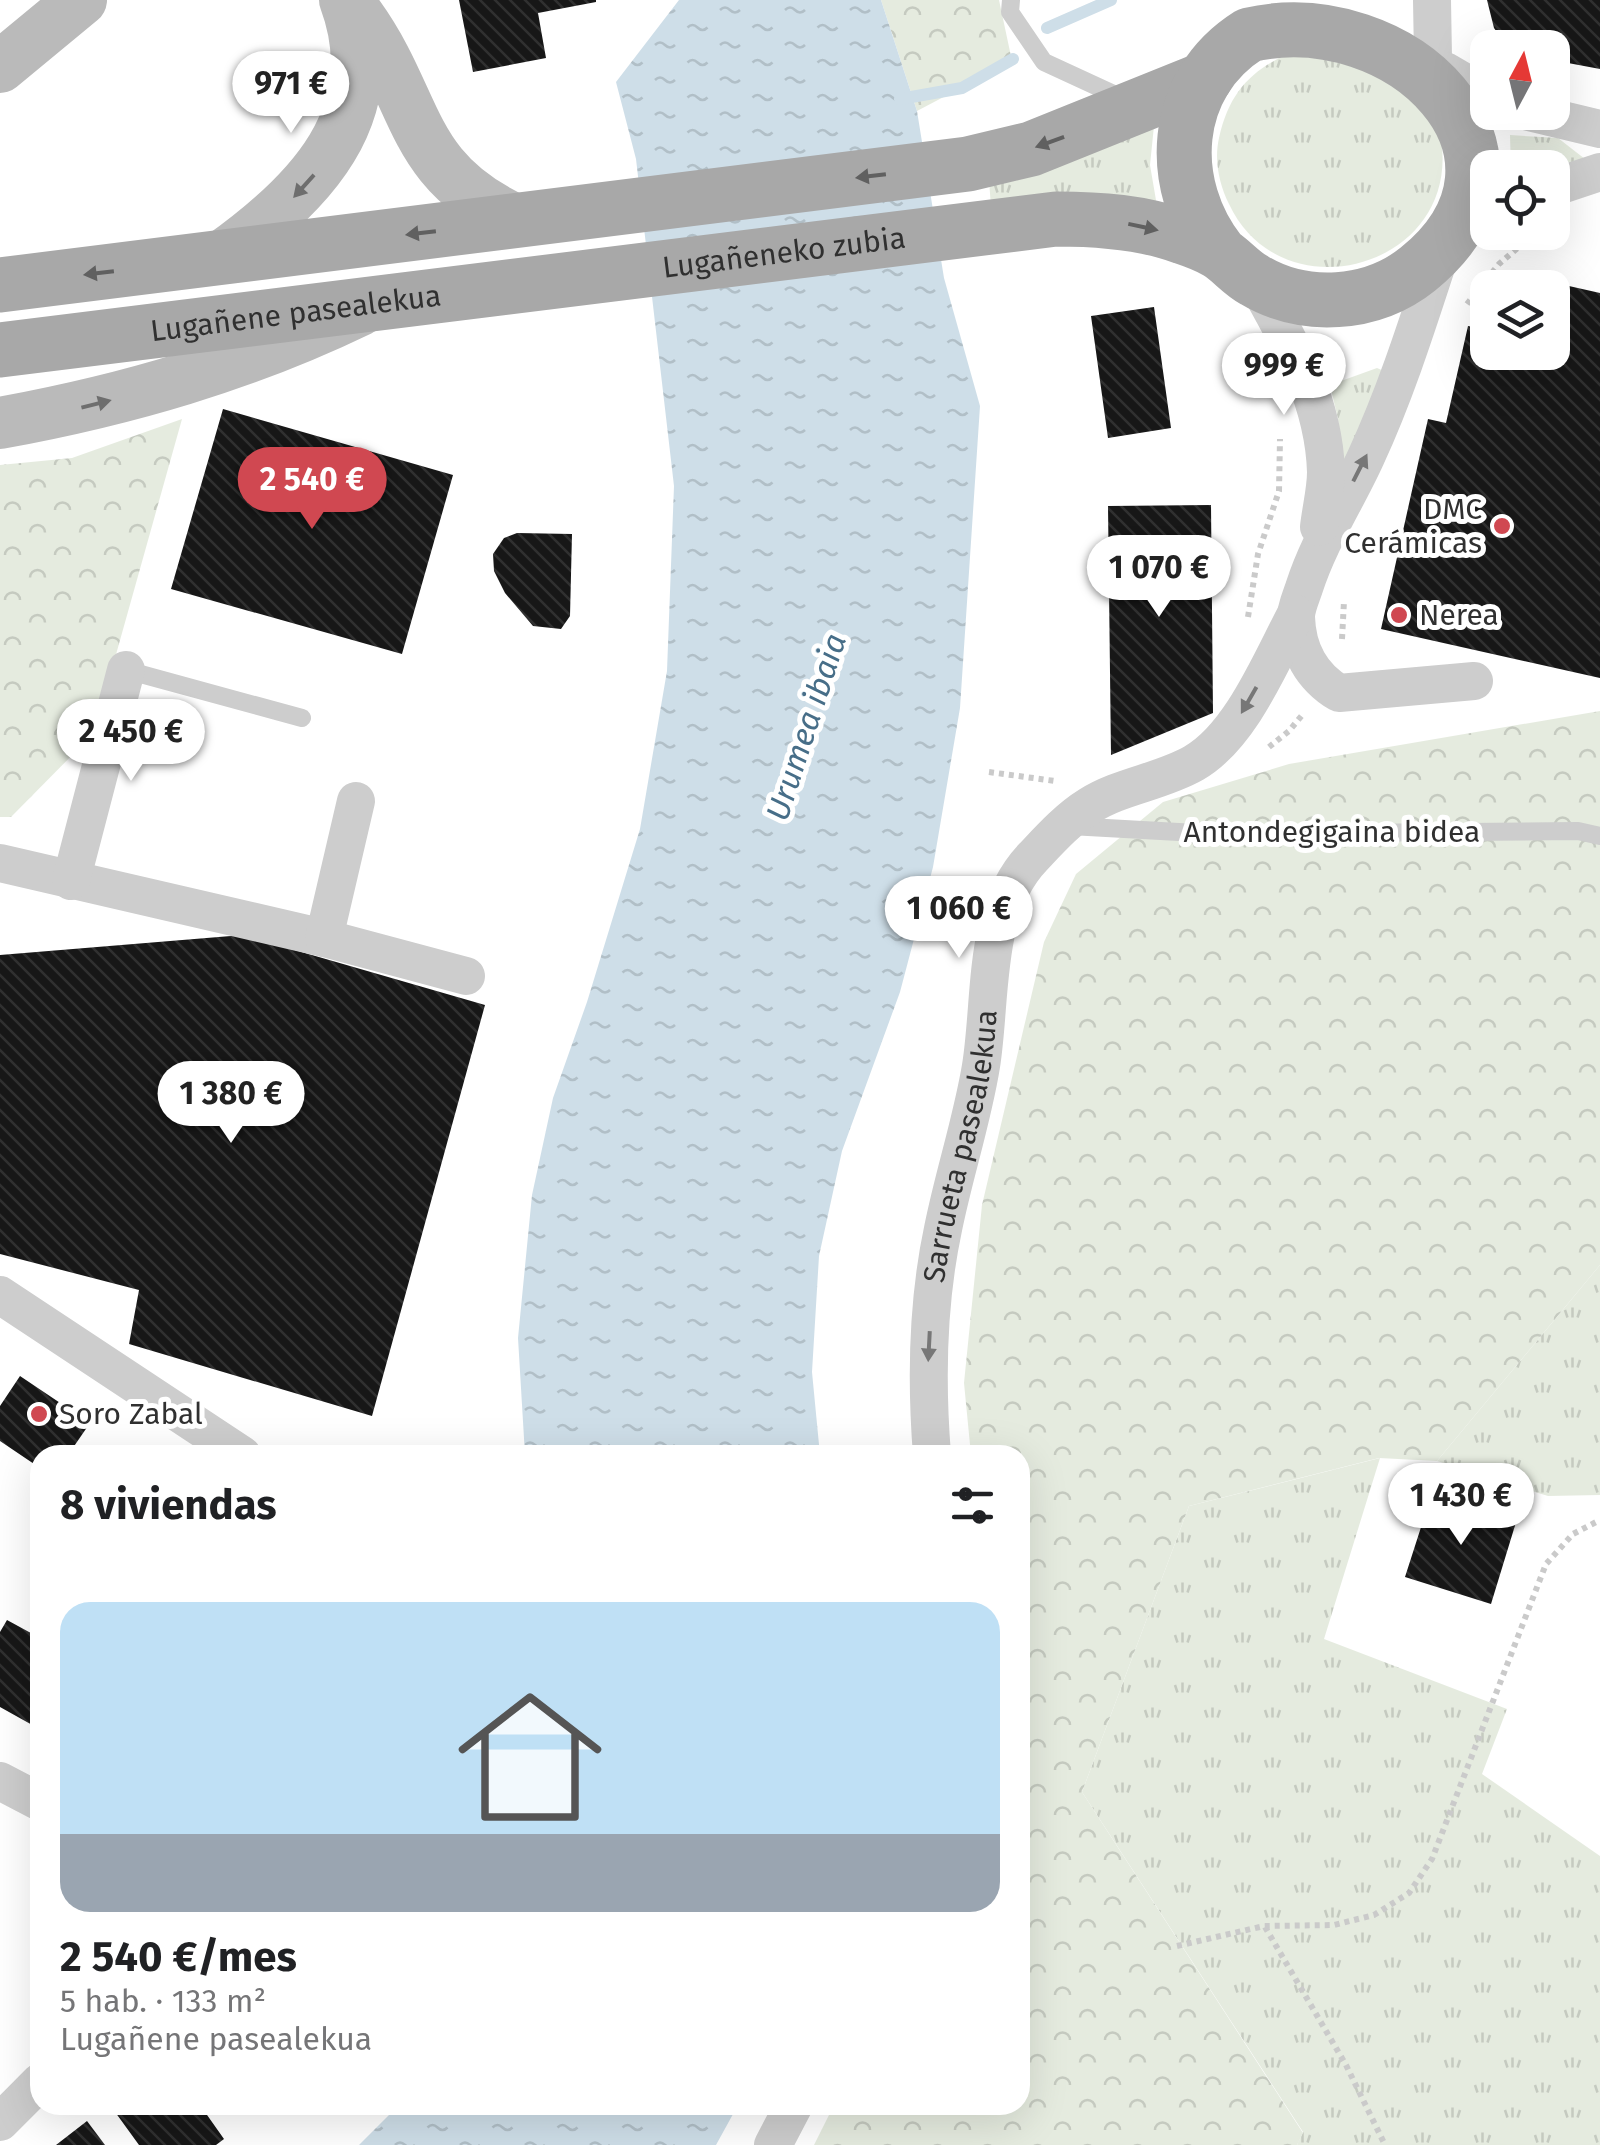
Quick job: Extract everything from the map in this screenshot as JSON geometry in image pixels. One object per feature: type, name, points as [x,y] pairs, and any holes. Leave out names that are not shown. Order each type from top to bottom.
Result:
[{"type":"main road","points":[[0,67],[81,0]]},
{"type":"main road","points":[[346,0],[372,33],[422,141],[440,166],[462,189],[488,207],[518,220]]},
{"type":"main road","points":[[221,258],[262,228],[294,197],[320,167],[340,132],[358,78],[354,25],[346,0]]},
{"type":"main road","points":[[1344,13],[1384,23],[1437,45],[1464,108],[1472,150],[1461,230],[1415,272],[1358,298],[1316,300],[1285,294],[1238,268],[1199,223],[1190,203],[1183,161],[1187,119],[1205,79],[1230,50],[1272,14],[1344,13]]},
{"type":"main road","points":[[0,285],[968,164],[1032,149],[1205,79]]},
{"type":"main road","name":"Lugañeneko zubia","points":[[590,277],[1056,219],[1098,219],[1167,232],[1238,268]]},
{"type":"main road","name":"Lugañene pasealekua","points":[[0,350],[590,277]]},
{"type":"main road","points":[[0,422],[90,406],[216,369],[289,345],[375,303]]},
{"type":"street","points":[[1570,122],[1600,130]]},
{"type":"street","points":[[1570,182],[1600,172]]},
{"type":"street","points":[[1315,554],[1366,458],[1461,230]]},
{"type":"street","points":[[1238,268],[1301,365],[1323,432],[1326,476],[1315,554]]},
{"type":"street","name":"Sarrueta pasealekua","points":[[931,1445],[926,1386],[931,1300],[942,1231],[980,1071],[995,940],[1005,896],[1029,860],[1091,804],[1196,762],[1225,737],[1296,614],[1315,554]]},
{"type":"street","points":[[1296,614],[1302,650],[1312,670],[1339,693],[1474,681]]},
{"type":"street","points":[[71,881],[126,670]]},
{"type":"street","points":[[324,938],[356,801]]},
{"type":"street","points":[[0,863],[324,938],[466,976]]},
{"type":"street","points":[[0,1294],[227,1445]]},
{"type":"street","points":[[0,1781],[30,1797]]},
{"type":"street","points":[[0,2122],[30,2092]]},
{"type":"street","points":[[774,2145],[789,2115]]},
{"type":"lane","points":[[1011,0],[1010,12],[1044,62],[1141,106]]},
{"type":"lane","points":[[126,670],[302,718]]},
{"type":"lane","name":"Antondegigaina bidea","points":[[1064,825],[1215,834],[1578,831],[1600,836]]},
{"type":"path","points":[[1248,622],[1258,554],[1280,491],[1280,432]]},
{"type":"path","points":[[990,772],[1068,782]]},
{"type":"path","points":[[1177,1946],[1264,1926],[1347,1922],[1374,1915],[1409,1893],[1432,1859],[1546,1564],[1572,1534],[1600,1520]]},
{"type":"path","points":[[1264,1926],[1346,2065],[1385,2145]]},
{"type":"green space","points":[[881,0],[999,0],[1012,61],[917,111]]},
{"type":"green space","points":[[1309,45],[1411,78],[1442,147],[1438,189],[1421,223],[1394,248],[1360,263],[1322,267],[1286,259],[1254,238],[1229,204],[1220,180],[1219,138],[1231,103],[1262,69]]},
{"type":"green space","points":[[1155,116],[1150,165],[1158,212],[991,207],[989,180]]},
{"type":"green space","points":[[1510,135],[1558,138],[1585,159],[1570,166],[1570,150],[1510,150]]},
{"type":"green space","points":[[1377,368],[1384,371],[1343,475],[1338,419],[1330,385]]},
{"type":"green space","points":[[182,419],[94,733],[11,817],[0,817],[0,465],[72,458]]},
{"type":"green space","points":[[1600,711],[1600,1265],[1437,1461],[1379,1458],[1189,1506],[1082,1792],[1303,2133],[1297,2145],[814,2145],[829,2115],[1030,2115],[1030,1445],[970,1445],[964,1383],[982,1205],[1044,942],[1076,874],[1163,802],[1289,764]]},
{"type":"green space","points":[[1600,1265],[1600,1495],[1548,1496],[1437,1461]]},
{"type":"green space","points":[[1380,1458],[1324,1639],[1507,1709],[1482,1774],[1600,1856],[1600,2145],[1297,2145],[1303,2132],[1082,1792],[1189,1506]]},
{"type":"water","name":"Urumea ibaia","points":[[679,0],[881,0],[917,111],[944,278],[980,406],[960,708],[933,867],[900,992],[842,1151],[819,1256],[812,1372],[819,1445],[524,1445],[518,1338],[532,1195],[553,1098],[640,829],[667,671],[674,486],[636,159],[616,82]]},
{"type":"water","points":[[389,2115],[732,2115],[716,2145],[359,2145]]},
{"type":"building","points":[[459,0],[596,2],[538,13],[546,58],[473,72]]},
{"type":"building","points":[[1487,0],[1600,0],[1600,69],[1570,63],[1570,30],[1494,28]]},
{"type":"building","name":"DMC Cerámicas","points":[[1570,286],[1600,293],[1600,678],[1381,629],[1428,419],[1446,423],[1468,326],[1470,370],[1570,370]]},
{"type":"building","points":[[1154,307],[1171,428],[1108,438],[1091,316]]},
{"type":"building","points":[[223,409],[453,475],[402,654],[171,589]]},
{"type":"building","points":[[1211,505],[1213,713],[1111,755],[1108,506]]},
{"type":"building","points":[[517,533],[572,534],[570,616],[561,629],[533,626],[505,593],[494,571],[493,554],[504,538]]},
{"type":"building","points":[[243,935],[485,1005],[372,1416],[129,1344],[139,1290],[0,1254],[0,955]]},
{"type":"building","name":"Soro Zabal","points":[[20,1376],[90,1423],[75,1445],[30,1445],[30,1461],[0,1441],[0,1406]]},
{"type":"building","points":[[1432,1493],[1517,1519],[1491,1604],[1405,1577]]},
{"type":"building","points":[[7,1620],[30,1633],[30,1724],[0,1707],[0,1632]]},
{"type":"building","points":[[117,2115],[207,2115],[224,2139],[216,2145],[139,2145]]},
{"type":"building","points":[[87,2121],[105,2145],[56,2145]]},
{"type":"waterway","points":[[1047,28],[1111,0]]},
{"type":"waterway","points":[[900,99],[962,88],[1013,59]]},
{"type":"place","name":"DMC Cerámicas","points":[[1502,526]]},
{"type":"place","name":"Nerea","points":[[1399,615]]},
{"type":"place","name":"Soro Zabal","points":[[39,1414]]}]
